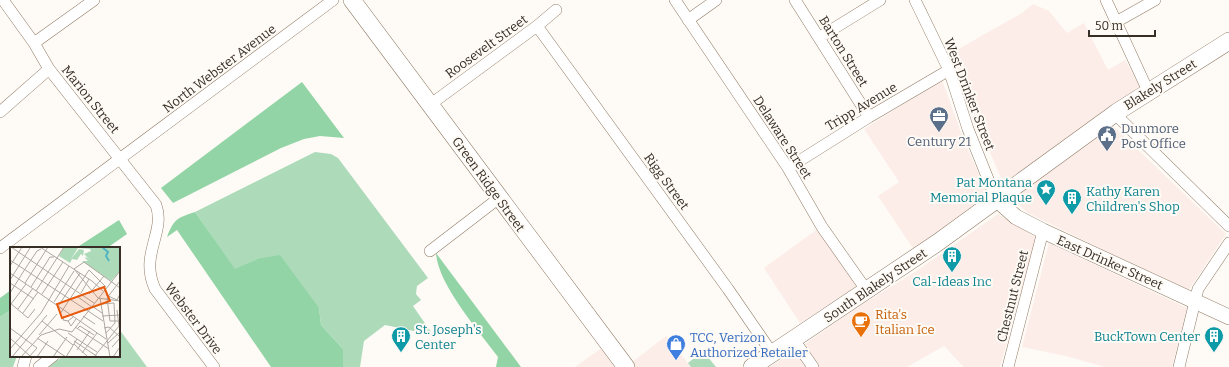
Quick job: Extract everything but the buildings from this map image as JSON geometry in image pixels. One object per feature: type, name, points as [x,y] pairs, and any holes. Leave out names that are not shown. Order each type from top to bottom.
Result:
[{"type":"main road","name":"Green Ridge Street","points":[[352,0],[626,367]]},
{"type":"main road","name":"Blakely Street","points":[[996,199],[1114,114],[1229,41]]},
{"type":"main road","name":"South Blakely Street","points":[[752,367],[937,243],[996,199]]},
{"type":"main road","name":"East Drinker Street","points":[[996,199],[1016,217],[1043,232],[1195,300],[1229,317]]},
{"type":"street","name":"Marion Street","points":[[3,0],[34,43],[50,69],[121,158],[156,205],[159,214]]},
{"type":"street","points":[[34,43],[94,0]]},
{"type":"street","name":"North Webster Avenue","points":[[121,158],[334,0]]},
{"type":"street","name":"Delaware Street","points":[[675,0],[788,168],[822,226],[867,291]]},
{"type":"street","points":[[688,20],[716,0]]},
{"type":"street","name":"Barton Street","points":[[794,0],[820,37],[869,117]]},
{"type":"street","points":[[820,37],[880,0]]},
{"type":"street","name":"West Drinker Street","points":[[915,0],[949,70],[968,129],[996,199]]},
{"type":"street","points":[[1106,0],[1148,91]]},
{"type":"street","points":[[1116,22],[1155,0]]},
{"type":"street","name":"Roosevelt Street","points":[[431,104],[537,26],[556,10]]},
{"type":"street","name":"Rigg Street","points":[[537,26],[728,289],[772,353]]},
{"type":"street","points":[[0,112],[50,69]]},
{"type":"street","name":"Tripp Avenue","points":[[788,168],[869,117],[949,70]]},
{"type":"street","points":[[1114,114],[1229,226]]},
{"type":"street","points":[[0,248],[121,158]]},
{"type":"street","points":[[430,251],[499,198]]},
{"type":"street","name":"Webster Drive","points":[[159,214],[149,259],[150,279],[155,289],[214,367]]},
{"type":"street","name":"Chestnut Street","points":[[1008,367],[1043,232]]},
{"type":"street","points":[[1179,367],[1198,289],[1229,243]]},
{"type":"street","points":[[794,340],[813,367]]},
{"type":"street","points":[[22,367],[26,357]]},
{"type":"street","points":[[39,367],[52,357]]},
{"type":"shaded area","points":[[1033,4],[1049,11],[1067,33],[1084,23],[1108,70],[1125,60],[1140,86],[1004,185],[977,122],[968,93],[948,55],[1022,13]]},
{"type":"shaded area","points":[[942,80],[964,141],[989,197],[914,250],[878,196],[899,182],[864,129]]},
{"type":"shaded area","points":[[1110,123],[1226,234],[1188,291],[1028,213],[1012,199]]},
{"type":"shaded area","points":[[998,214],[1036,237],[1000,367],[964,367],[944,346],[907,367],[770,367],[855,309],[915,272]]},
{"type":"shaded area","points":[[819,228],[857,286],[800,323],[764,268]]},
{"type":"shaded area","points":[[1049,243],[1187,308],[1172,367],[1105,367],[1066,356],[1022,347]]},
{"type":"shaded area","points":[[666,336],[691,367],[575,367],[613,340],[631,363]]},
{"type":"green space","points":[[302,82],[344,138],[320,136],[304,139],[281,148],[173,203],[161,188]]},
{"type":"green space","points":[[315,152],[331,154],[338,158],[428,278],[417,286],[416,294],[421,300],[413,306],[431,332],[428,334],[385,325],[364,341],[360,367],[343,367],[343,349],[321,325],[319,308],[257,259],[235,270],[195,212]]},
{"type":"green space","points":[[195,212],[235,269],[257,259],[280,255],[319,308],[321,325],[343,349],[343,367],[271,367],[177,230],[167,237],[172,226],[177,220]]},
{"type":"green space","points":[[119,220],[127,234],[108,247],[78,247]]},
{"type":"green space","points":[[436,253],[521,367],[496,367],[498,357],[451,293],[438,266]]},
{"type":"green space","points":[[10,291],[10,311],[0,317],[0,298]]},
{"type":"green space","points":[[10,311],[10,357],[17,357],[13,367],[0,367],[0,317]]},
{"type":"green space","points":[[120,330],[147,367],[47,367],[62,357],[120,357]]},
{"type":"green space","points":[[703,351],[716,367],[691,367],[688,363]]},
{"type":"place","name":"Century 21","points":[[939,133]]},
{"type":"place","name":"Dunmore Post Office","points":[[1107,152]]},
{"type":"place","name":"Pat Montana Memorial Plaque","points":[[1046,206]]},
{"type":"place","name":"Kathy Karen Children's Shop","points":[[1072,215]]},
{"type":"place","name":"Cal-Ideas Inc","points":[[952,273]]},
{"type":"place","name":"Rita's Italian Ice","points":[[861,338]]},
{"type":"place","name":"St. Joseph's Center","points":[[401,353]]},
{"type":"place","name":"BuckTown Center","points":[[1214,353]]},
{"type":"place","name":"TCC, Verizon Authorized Retailer","points":[[676,361]]}]
